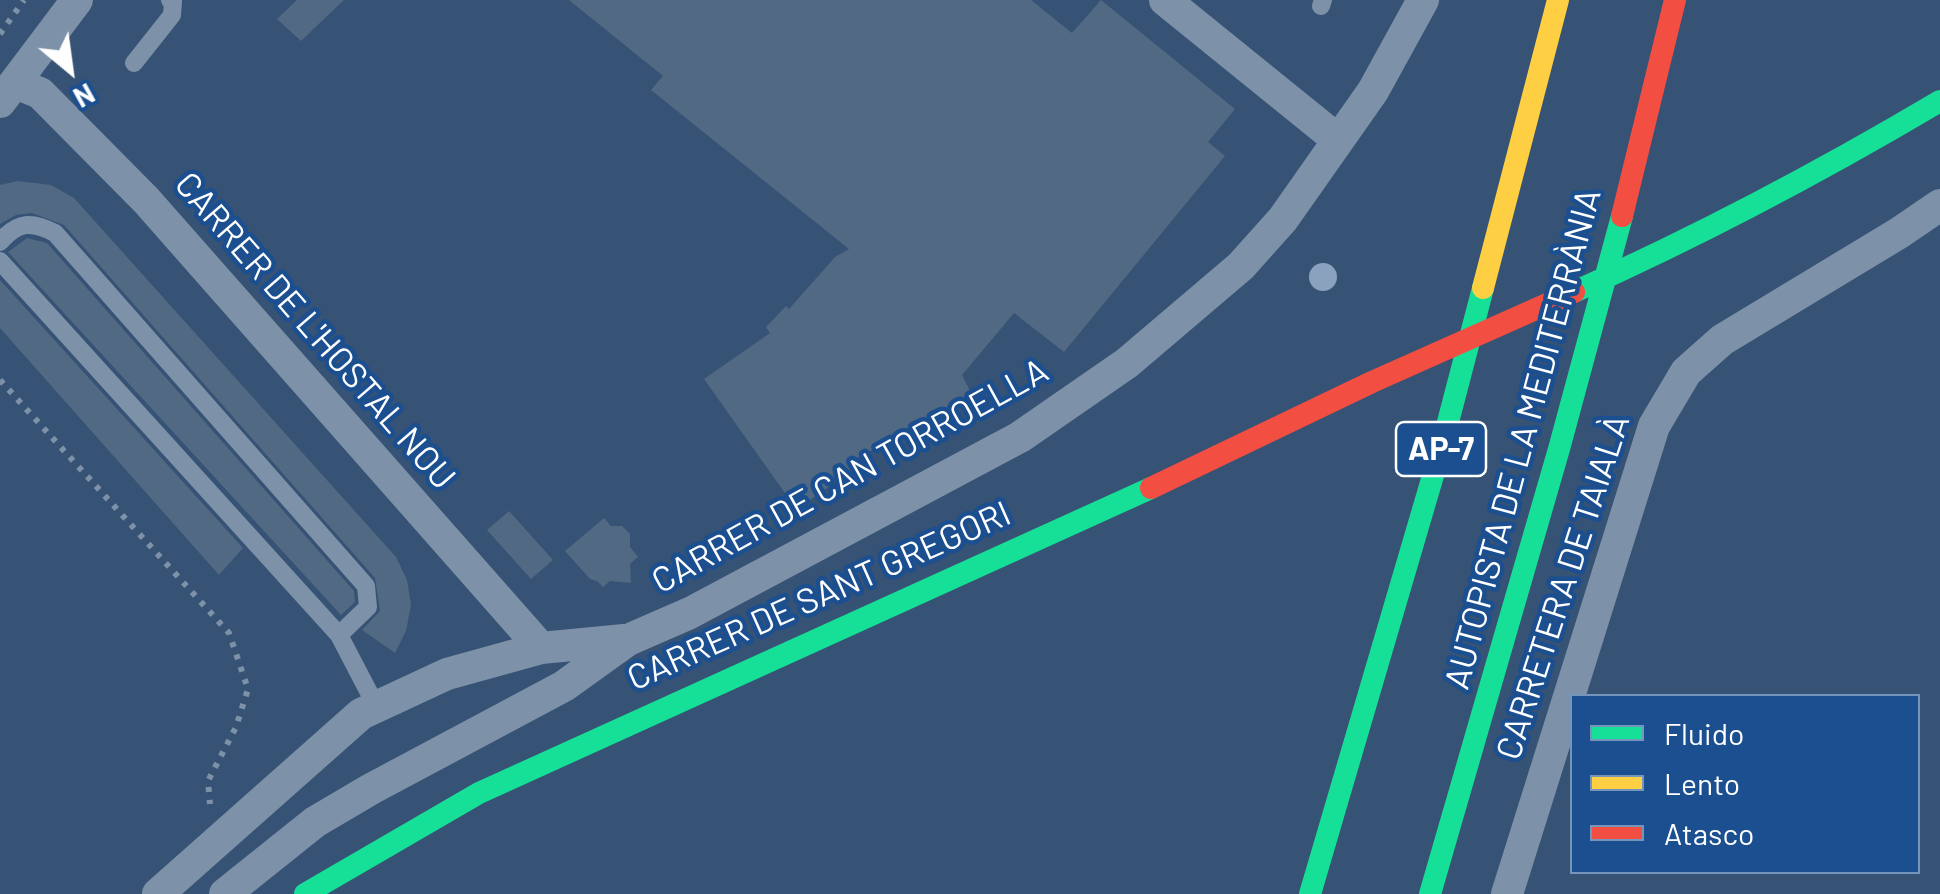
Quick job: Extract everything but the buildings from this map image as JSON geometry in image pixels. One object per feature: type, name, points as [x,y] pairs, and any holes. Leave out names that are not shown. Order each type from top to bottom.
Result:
[{"type":"main road","name":"AP-7","points":[[1310,894],[1442,446],[1558,0]]},
{"type":"main road","name":"AUTOPISTA DE LA MEDITERRÀNIA","points":[[1430,894],[1546,499],[1676,0]]},
{"type":"main road","name":"CARRER DE SANT GREGORI","points":[[305,894],[479,794],[1708,228],[1940,101]]},
{"type":"street","points":[[8,92],[77,0]]},
{"type":"street","points":[[1164,0],[1338,140]]},
{"type":"street","name":"CARRER DE CAN TORROELLA","points":[[225,894],[315,822],[564,686],[628,640],[690,612],[1020,438],[1112,374],[1241,266],[1283,218],[1373,91],[1423,0]]},
{"type":"street","name":"CARRER DE L'HOSTAL NOU","points":[[8,92],[40,93],[146,200],[541,648]]},
{"type":"street","name":"CARRETERA DE TAIALÀ","points":[[1507,894],[1654,426],[1674,388],[1686,372],[1732,333],[1899,234],[1940,205]]},
{"type":"street","name":"CARRER DE SANT GREGORI","points":[[158,894],[327,742],[376,706],[448,674],[541,648],[628,640]]},
{"type":"lane","points":[[134,64],[172,15],[170,0]]},
{"type":"lane","points":[[0,242],[14,226],[35,223],[55,233],[366,586],[368,607],[339,635]]},
{"type":"lane","points":[[0,261],[339,635],[376,706]]},
{"type":"path","points":[[0,34],[24,0]]},
{"type":"path","points":[[0,380],[228,633],[248,688],[236,727],[208,781],[210,809],[222,836]]},
{"type":"traffic: fast","points":[[1574,292],[1760,202],[1940,101]]},
{"type":"traffic: fast","points":[[1430,894],[1622,216]]},
{"type":"traffic: fast","points":[[1310,894],[1442,445],[1483,288]]},
{"type":"traffic: fast","points":[[305,894],[479,793],[1151,488]]},
{"type":"traffic: slow","points":[[1483,288],[1558,0]]},
{"type":"traffic: jam","points":[[1622,216],[1675,0]]},
{"type":"traffic: jam","points":[[1151,488],[1372,382],[1574,292]]}]
